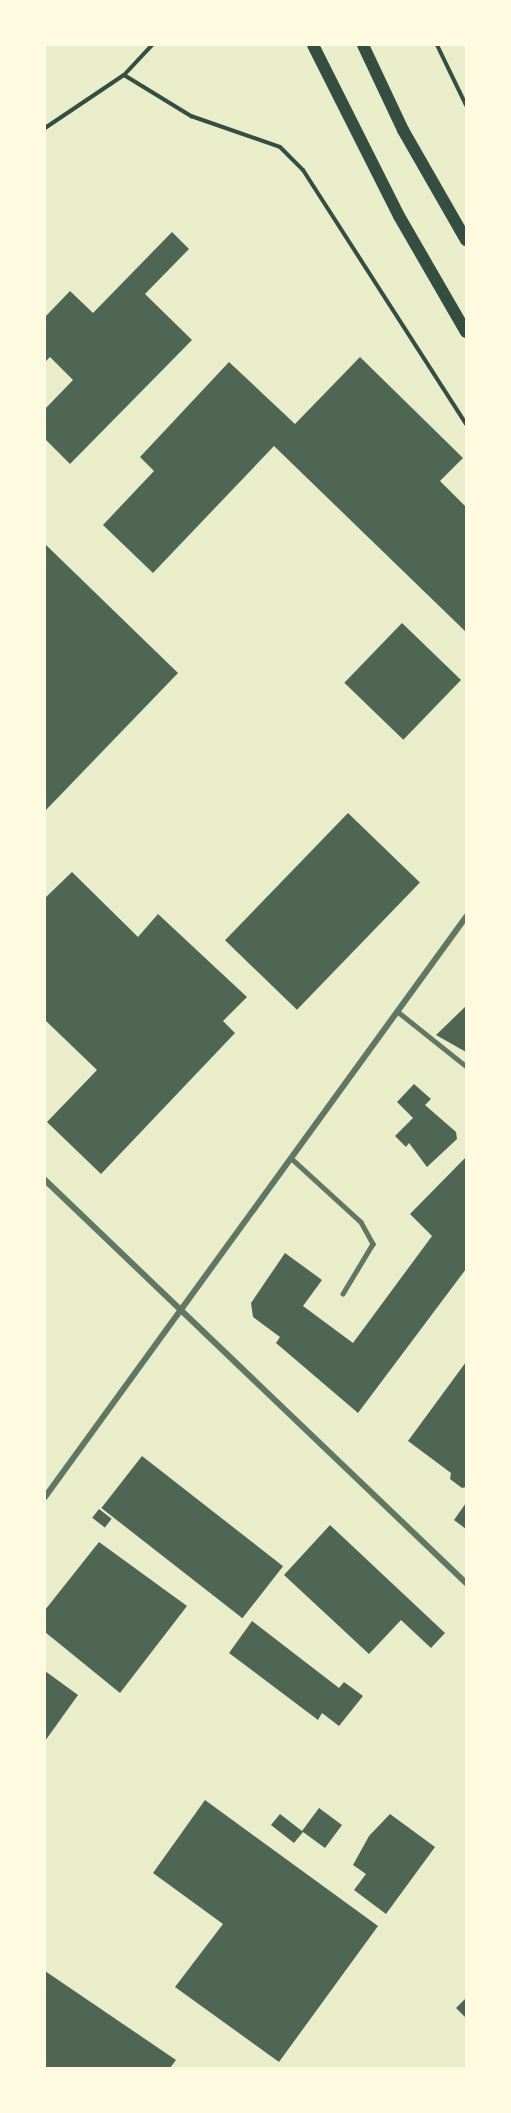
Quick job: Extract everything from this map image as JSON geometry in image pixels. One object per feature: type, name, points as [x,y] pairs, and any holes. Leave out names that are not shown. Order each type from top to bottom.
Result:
[{"type":"main road","points":[[313,45],[399,216],[466,332]]},
{"type":"main road","points":[[363,45],[403,130],[466,240]]},
{"type":"street","points":[[45,1497],[466,916]]},
{"type":"street","points":[[45,1180],[466,1583]]},
{"type":"lane","points":[[397,1011],[466,1066]]},
{"type":"lane","points":[[291,1158],[361,1222],[373,1244],[343,1294]]},
{"type":"path","points":[[437,45],[466,105]]},
{"type":"path","points":[[45,128],[124,75],[151,46]]},
{"type":"path","points":[[124,75],[191,116],[280,147],[303,170],[466,424]]},
{"type":"building","points":[[172,232],[189,249],[145,294],[192,340],[70,464],[45,439],[45,409],[73,380],[50,357],[45,362],[45,317],[70,291],[93,313]]},
{"type":"building","points":[[360,357],[463,458],[440,481],[466,507],[466,632],[274,446],[153,573],[103,525],[154,471],[140,457],[229,362],[295,424]]},
{"type":"building","points":[[45,544],[178,673],[45,811]]},
{"type":"building","points":[[402,623],[461,680],[403,740],[344,683]]},
{"type":"building","points":[[348,813],[420,882],[297,1010],[225,940]]},
{"type":"building","points":[[72,872],[138,937],[158,914],[247,997],[223,1021],[235,1033],[101,1174],[47,1122],[97,1070],[45,1020],[45,898]]},
{"type":"building","points":[[466,1006],[466,1052],[436,1035]]},
{"type":"building","points":[[414,1084],[431,1099],[425,1105],[456,1132],[457,1139],[427,1167],[409,1143],[406,1147],[395,1136],[413,1118],[397,1102]]},
{"type":"building","points":[[466,1157],[466,1269],[358,1413],[276,1343],[280,1337],[253,1317],[251,1303],[285,1253],[322,1280],[303,1306],[353,1343],[432,1236],[410,1214]]},
{"type":"building","points":[[466,1362],[466,1487],[462,1488],[450,1479],[451,1473],[408,1441]]},
{"type":"building","points":[[142,1456],[283,1566],[242,1618],[101,1508]]},
{"type":"building","points":[[466,1503],[466,1529],[454,1520]]},
{"type":"building","points":[[99,1509],[112,1519],[105,1528],[92,1518]]},
{"type":"building","points":[[330,1525],[445,1633],[431,1648],[401,1620],[369,1654],[284,1575]]},
{"type":"building","points":[[99,1542],[187,1606],[120,1693],[45,1632],[45,1610]]},
{"type":"building","points":[[252,1621],[339,1688],[344,1682],[363,1696],[339,1726],[322,1713],[318,1720],[229,1653]]},
{"type":"building","points":[[45,1671],[78,1695],[45,1741]]},
{"type":"building","points":[[205,1800],[378,1926],[279,2062],[175,1987],[223,1924],[153,1873]]},
{"type":"building","points":[[319,1808],[342,1825],[325,1848],[303,1832],[294,1843],[271,1825],[280,1814],[302,1831]]},
{"type":"building","points":[[390,1814],[435,1847],[386,1914],[354,1890],[366,1874],[353,1865],[369,1836]]},
{"type":"building","points":[[45,1971],[176,2060],[170,2068],[45,2068]]},
{"type":"building","points":[[466,1998],[466,2018],[456,2008]]}]
